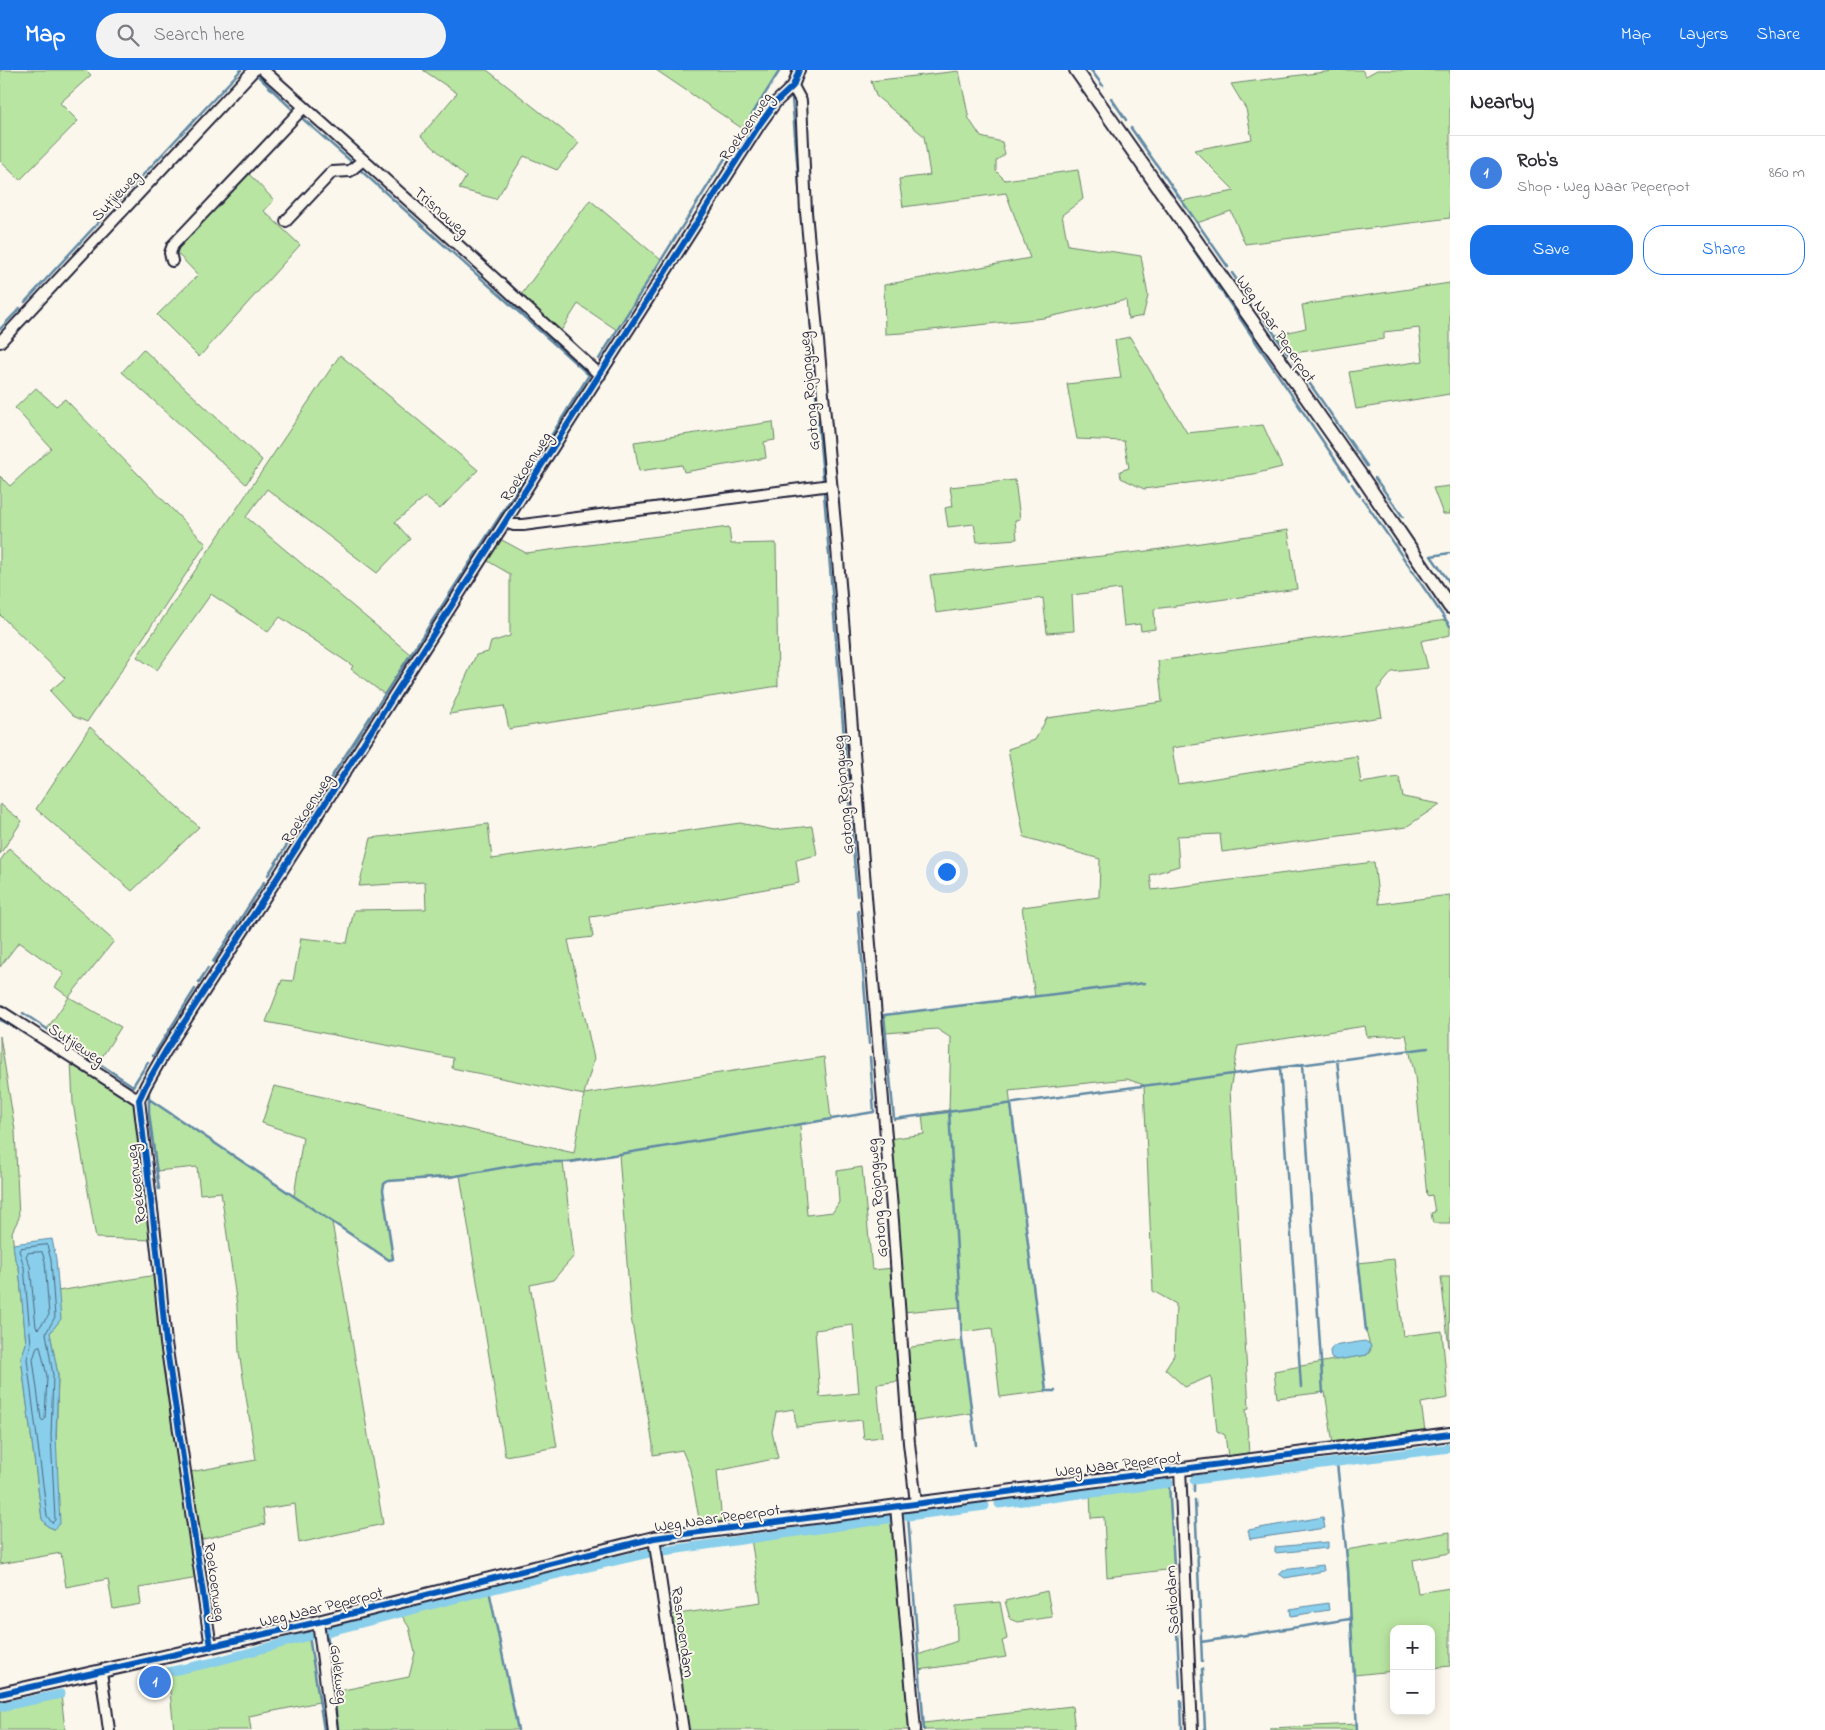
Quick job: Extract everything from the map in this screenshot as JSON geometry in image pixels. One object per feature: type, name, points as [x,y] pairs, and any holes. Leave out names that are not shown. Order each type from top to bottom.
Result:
[{"type":"street","name":"Sutjieweg","points":[[0,342],[254,70]]},
{"type":"street","name":"Trisnoweg","points":[[263,70],[600,375]]},
{"type":"street","name":"Roekoenweg","points":[[211,1647],[166,1342],[139,1100],[165,1052],[760,124],[776,102],[793,86],[799,70]]},
{"type":"street","name":"Weg Naar Peperpot","points":[[1076,70],[1305,395],[1450,607]]},
{"type":"street","name":"Gotong Rojongweg","points":[[793,86],[801,101],[806,212],[893,1221],[909,1443],[916,1503]]},
{"type":"street","points":[[172,261],[170,253],[173,245],[304,107]]},
{"type":"street","points":[[286,221],[332,172],[350,171],[363,160]]},
{"type":"street","points":[[505,522],[523,525],[831,485]]},
{"type":"street","name":"Sutjieweg","points":[[0,1011],[139,1100]]},
{"type":"street","name":"Weg Naar Peperpot","points":[[0,1694],[318,1622],[654,1538],[1450,1434]]},
{"type":"street","name":"Sadiodam","points":[[1180,1469],[1192,1730]]},
{"type":"street","points":[[896,1506],[915,1730]]},
{"type":"street","name":"Rasmoendam","points":[[654,1538],[683,1730]]},
{"type":"street","name":"Golekweg","points":[[318,1622],[332,1730]]},
{"type":"street","points":[[101,1672],[109,1730]]},
{"type":"green space","points":[[0,70],[86,70],[91,75],[60,103],[78,121],[20,180],[0,161]]},
{"type":"green space","points":[[423,70],[487,70],[579,143],[557,170],[524,156],[496,199],[459,189],[466,177],[421,136],[457,93]]},
{"type":"green space","points":[[656,70],[780,70],[743,129]]},
{"type":"green space","points":[[1340,70],[1362,70],[1366,76],[1377,70],[1450,70],[1450,218],[1245,244],[1231,211],[1197,223],[1181,201],[1235,191],[1194,150],[1252,139],[1246,109],[1231,84]]},
{"type":"green space","points":[[959,71],[969,119],[981,137],[1002,142],[1005,154],[996,161],[996,171],[1005,180],[1078,170],[1083,199],[1062,215],[1068,245],[1141,256],[1148,296],[1143,316],[1128,319],[1126,300],[1044,318],[885,334],[884,285],[1030,258],[1006,193],[903,207],[899,179],[930,175],[924,136],[876,96],[871,81]]},
{"type":"green space","points":[[247,172],[274,200],[264,211],[300,245],[199,357],[157,315],[198,275],[174,250]]},
{"type":"green space","points":[[590,200],[661,260],[617,330],[578,304],[559,334],[519,298]]},
{"type":"green space","points":[[1450,283],[1450,394],[1356,409],[1349,372],[1423,361],[1419,328],[1384,332],[1384,339],[1288,354],[1276,335],[1306,328],[1302,305]]},
{"type":"green space","points":[[1130,337],[1187,433],[1263,425],[1282,467],[1254,474],[1144,489],[1121,478],[1120,471],[1129,468],[1124,441],[1077,439],[1067,384],[1121,378],[1115,340]]},
{"type":"green space","points":[[143,349],[262,460],[246,484],[122,372]]},
{"type":"green space","points":[[340,355],[478,470],[440,509],[425,497],[395,522],[410,539],[377,573],[267,489],[246,517],[410,654],[384,694],[351,669],[353,666],[280,617],[268,632],[211,594],[157,670],[137,657]]},
{"type":"green space","points":[[36,388],[56,406],[65,399],[206,544],[87,722],[73,716],[50,691],[65,678],[0,615],[0,476],[10,486],[51,448],[15,408]]},
{"type":"green space","points":[[773,422],[775,440],[764,442],[766,458],[684,472],[682,465],[639,471],[634,442]]},
{"type":"green space","points":[[1015,480],[1020,519],[1015,520],[1017,539],[977,542],[974,524],[948,527],[945,508],[953,506],[950,487]]},
{"type":"green space","points":[[1450,486],[1450,514],[1443,514],[1433,488]]},
{"type":"green space","points":[[729,527],[731,544],[776,543],[778,686],[509,729],[504,706],[449,714],[476,655],[488,652],[491,642],[510,636],[510,574],[486,560],[500,539],[526,553]]},
{"type":"green space","points":[[1288,530],[1297,589],[1154,609],[1155,629],[1141,631],[1140,624],[1124,626],[1120,589],[1072,595],[1074,631],[1047,633],[1043,598],[936,613],[930,575],[1147,551]]},
{"type":"green space","points":[[1446,620],[1450,626],[1450,635],[1421,641],[1428,668],[1392,672],[1377,690],[1382,717],[1172,748],[1178,784],[1357,756],[1361,783],[1399,777],[1403,797],[1440,804],[1406,827],[1222,852],[1220,834],[1177,836],[1179,866],[1150,875],[1152,890],[1374,862],[1379,904],[1450,895],[1450,1223],[1433,1223],[1431,1213],[1435,1212],[1432,1195],[1427,1196],[1415,1076],[1406,1035],[1367,1037],[1365,1026],[1238,1046],[1230,1090],[1249,1408],[1246,1409],[1249,1454],[1228,1457],[1225,1435],[1217,1431],[1211,1376],[1185,1387],[1165,1369],[1174,1355],[1176,1304],[1153,1291],[1144,1085],[1127,1079],[1009,1091],[1046,1391],[1000,1397],[992,1328],[961,1332],[960,1307],[903,1312],[889,1139],[924,1134],[922,1114],[949,1110],[951,1038],[937,1029],[886,1033],[884,1015],[1035,997],[1022,907],[1099,897],[1100,859],[1024,837],[1008,749],[1035,740],[1047,718],[1162,702],[1158,661]]},
{"type":"green space","points":[[90,727],[199,827],[132,891],[36,809]]},
{"type":"green space","points":[[0,804],[22,821],[0,854]]},
{"type":"green space","points":[[740,823],[774,830],[812,826],[817,855],[796,860],[799,883],[665,907],[590,917],[593,937],[568,940],[594,1059],[584,1094],[824,1057],[831,1119],[800,1125],[807,1215],[833,1212],[839,1202],[837,1171],[862,1167],[872,1270],[894,1268],[901,1381],[877,1384],[882,1437],[864,1439],[862,1420],[796,1427],[794,1409],[776,1412],[772,1432],[778,1458],[717,1471],[722,1522],[700,1524],[690,1469],[682,1450],[653,1455],[653,1445],[631,1317],[619,1154],[563,1162],[574,1256],[553,1280],[530,1285],[557,1447],[505,1456],[460,1175],[388,1181],[384,1184],[383,1190],[393,1259],[389,1260],[332,1222],[383,1524],[299,1543],[295,1504],[263,1509],[265,1524],[200,1540],[190,1472],[256,1460],[239,1352],[237,1306],[221,1192],[200,1194],[197,1167],[156,1171],[149,1099],[294,1196],[303,1137],[262,1123],[274,1086],[574,1153],[584,1095],[452,1068],[453,1058],[266,1022],[282,980],[293,981],[301,938],[347,943],[354,910],[426,909],[425,882],[359,886],[371,838],[488,824],[492,859]],"holes":[[[853,1325],[859,1393],[820,1397],[815,1330]]]},
{"type":"green space","points":[[9,848],[114,941],[69,997],[55,987],[64,974],[19,942],[0,967],[0,861]]},
{"type":"green space","points":[[69,997],[121,1027],[98,1063],[47,1029]]},
{"type":"green space","points":[[0,1036],[15,1130],[19,1218],[12,1232],[15,1259],[19,1268],[26,1344],[21,1358],[42,1519],[47,1526],[54,1529],[58,1375],[50,1333],[60,1319],[58,1291],[156,1275],[198,1578],[139,1588],[141,1604],[113,1609],[108,1579],[66,1587],[61,1553],[0,1564]]},
{"type":"green space","points":[[71,1061],[136,1101],[153,1240],[96,1238],[73,1103]]},
{"type":"green space","points":[[1394,1259],[1403,1336],[1442,1331],[1448,1398],[1421,1403],[1425,1431],[1333,1444],[1325,1392],[1277,1398],[1274,1371],[1367,1355],[1371,1350],[1366,1331],[1358,1263]]},
{"type":"green space","points":[[1441,1277],[1450,1277],[1449,1348]]},
{"type":"green space","points":[[962,1340],[972,1413],[911,1422],[906,1353],[912,1347]]},
{"type":"green space","points":[[1169,1485],[1174,1569],[1107,1577],[1104,1517],[1091,1518],[1090,1493]]},
{"type":"green space","points":[[893,1518],[911,1730],[688,1730],[671,1615],[761,1602],[751,1539]]},
{"type":"green space","points":[[1450,1532],[1450,1553],[1413,1560],[1418,1593],[1450,1588],[1450,1666],[1435,1668],[1435,1625],[1390,1625],[1390,1671],[1354,1675],[1346,1550]]},
{"type":"green space","points":[[489,1590],[518,1730],[338,1730],[333,1692],[409,1677],[415,1653],[409,1627],[400,1613]]},
{"type":"green space","points":[[1047,1591],[1052,1617],[1017,1622],[1010,1619],[1005,1601]]},
{"type":"green space","points":[[1000,1602],[1007,1639],[1002,1641],[1006,1657],[919,1670],[918,1655],[957,1641],[956,1606]]},
{"type":"green space","points":[[309,1636],[319,1702],[249,1716],[251,1730],[174,1730],[168,1672],[214,1662]]},
{"type":"green space","points":[[61,1694],[65,1730],[0,1730],[0,1707]]},
{"type":"green space","points":[[1072,1706],[1075,1730],[924,1730],[924,1723]]},
{"type":"green space","points":[[1357,1724],[1357,1730],[1271,1730],[1270,1728]]},
{"type":"water","points":[[52,1239],[56,1259],[61,1319],[50,1333],[58,1375],[56,1436],[60,1524],[54,1529],[47,1526],[42,1519],[21,1358],[26,1344],[19,1268],[15,1259],[13,1244]]},
{"type":"water","points":[[1365,1341],[1371,1347],[1367,1355],[1337,1360],[1331,1358],[1330,1351],[1333,1346]]},
{"type":"water","points":[[1323,1517],[1325,1528],[1250,1539],[1248,1530]]},
{"type":"water","points":[[1328,1542],[1328,1548],[1275,1553],[1275,1547]]},
{"type":"water","points":[[1323,1565],[1324,1571],[1285,1578],[1279,1574],[1283,1570]]},
{"type":"water","points":[[1328,1603],[1329,1610],[1291,1616],[1290,1609]]},
{"type":"waterway","points":[[113,207],[241,70]]},
{"type":"waterway","points":[[743,129],[780,70]]},
{"type":"waterway","points":[[1091,70],[1103,86]]},
{"type":"waterway","points":[[259,77],[293,110]]},
{"type":"waterway","points":[[792,98],[800,199]]},
{"type":"waterway","points":[[1111,98],[1126,120]]},
{"type":"waterway","points":[[303,119],[354,164]]},
{"type":"waterway","points":[[1131,128],[1228,267]]},
{"type":"waterway","points":[[599,359],[734,144]]},
{"type":"waterway","points":[[358,168],[589,375],[533,465]]},
{"type":"waterway","points":[[1158,197],[1349,480]]},
{"type":"waterway","points":[[25,302],[108,212]]},
{"type":"waterway","points":[[806,264],[817,406]]},
{"type":"waterway","points":[[1232,273],[1248,296]]},
{"type":"waterway","points":[[1254,304],[1288,354]]},
{"type":"waterway","points":[[0,329],[20,308]]},
{"type":"waterway","points":[[1294,361],[1367,466]]},
{"type":"waterway","points":[[818,420],[823,478]]},
{"type":"waterway","points":[[301,824],[529,471]]},
{"type":"waterway","points":[[1375,478],[1403,517]]},
{"type":"waterway","points":[[1352,484],[1360,496]]},
{"type":"waterway","points":[[824,494],[857,896]]},
{"type":"waterway","points":[[1363,499],[1450,626]]},
{"type":"waterway","points":[[1450,553],[1431,556],[1450,583]]},
{"type":"waterway","points":[[268,875],[297,829]]},
{"type":"waterway","points":[[213,962],[264,882]]},
{"type":"waterway","points":[[858,911],[869,1044]]},
{"type":"waterway","points":[[199,982],[208,968]]},
{"type":"waterway","points":[[1145,983],[884,1015],[894,1119],[1428,1048]]},
{"type":"waterway","points":[[153,1056],[195,989]]},
{"type":"waterway","points":[[23,1013],[133,1086],[148,1062]]},
{"type":"waterway","points":[[0,1020],[7,1024]]},
{"type":"waterway","points":[[149,1099],[389,1260],[393,1259],[383,1190],[384,1184],[388,1181],[450,1177],[535,1162],[571,1162],[874,1112],[870,1057]]},
{"type":"waterway","points":[[1337,1059],[1366,1331]]},
{"type":"waterway","points":[[1302,1064],[1323,1393]]},
{"type":"waterway","points":[[1280,1067],[1301,1387]]},
{"type":"waterway","points":[[149,1094],[149,1113],[159,1189]]},
{"type":"waterway","points":[[1011,1104],[1046,1391],[1055,1391]]},
{"type":"waterway","points":[[949,1110],[962,1340],[976,1445]]},
{"type":"waterway","points":[[1194,1480],[1450,1448]]},
{"type":"waterway","points":[[1337,1463],[1348,1568],[1357,1730]]},
{"type":"waterway","points":[[1194,1480],[1194,1491]]},
{"type":"waterway","points":[[1169,1483],[1174,1564]]},
{"type":"waterway","points":[[1085,1494],[1169,1483]]},
{"type":"waterway","points":[[1051,1498],[1080,1494]]},
{"type":"waterway","points":[[999,1504],[1046,1498]]},
{"type":"waterway","points":[[1195,1500],[1202,1661]]},
{"type":"waterway","points":[[908,1516],[985,1506]]},
{"type":"waterway","points":[[908,1516],[924,1730]]},
{"type":"waterway","points":[[664,1551],[888,1519]]},
{"type":"waterway","points":[[327,1632],[489,1590],[649,1553]]},
{"type":"waterway","points":[[1174,1577],[1180,1687]]},
{"type":"waterway","points":[[489,1590],[518,1730]]},
{"type":"waterway","points":[[1201,1642],[1350,1619]]},
{"type":"waterway","points":[[327,1632],[338,1730]]},
{"type":"waterway","points":[[309,1636],[324,1730]]},
{"type":"waterway","points":[[168,1672],[214,1662],[309,1636]]},
{"type":"waterway","points":[[1202,1669],[1205,1730]]},
{"type":"waterway","points":[[0,1707],[61,1694]]},
{"type":"waterway","points":[[1181,1701],[1182,1730]]},
{"type":"cycle path","points":[[211,1647],[166,1343],[139,1100],[165,1052],[760,124],[776,102],[793,86],[799,70]]},
{"type":"cycle path","points":[[0,1694],[318,1622],[654,1538],[1450,1434]]},
{"type":"place","name":"Rob's","points":[[155,1682]]}]
